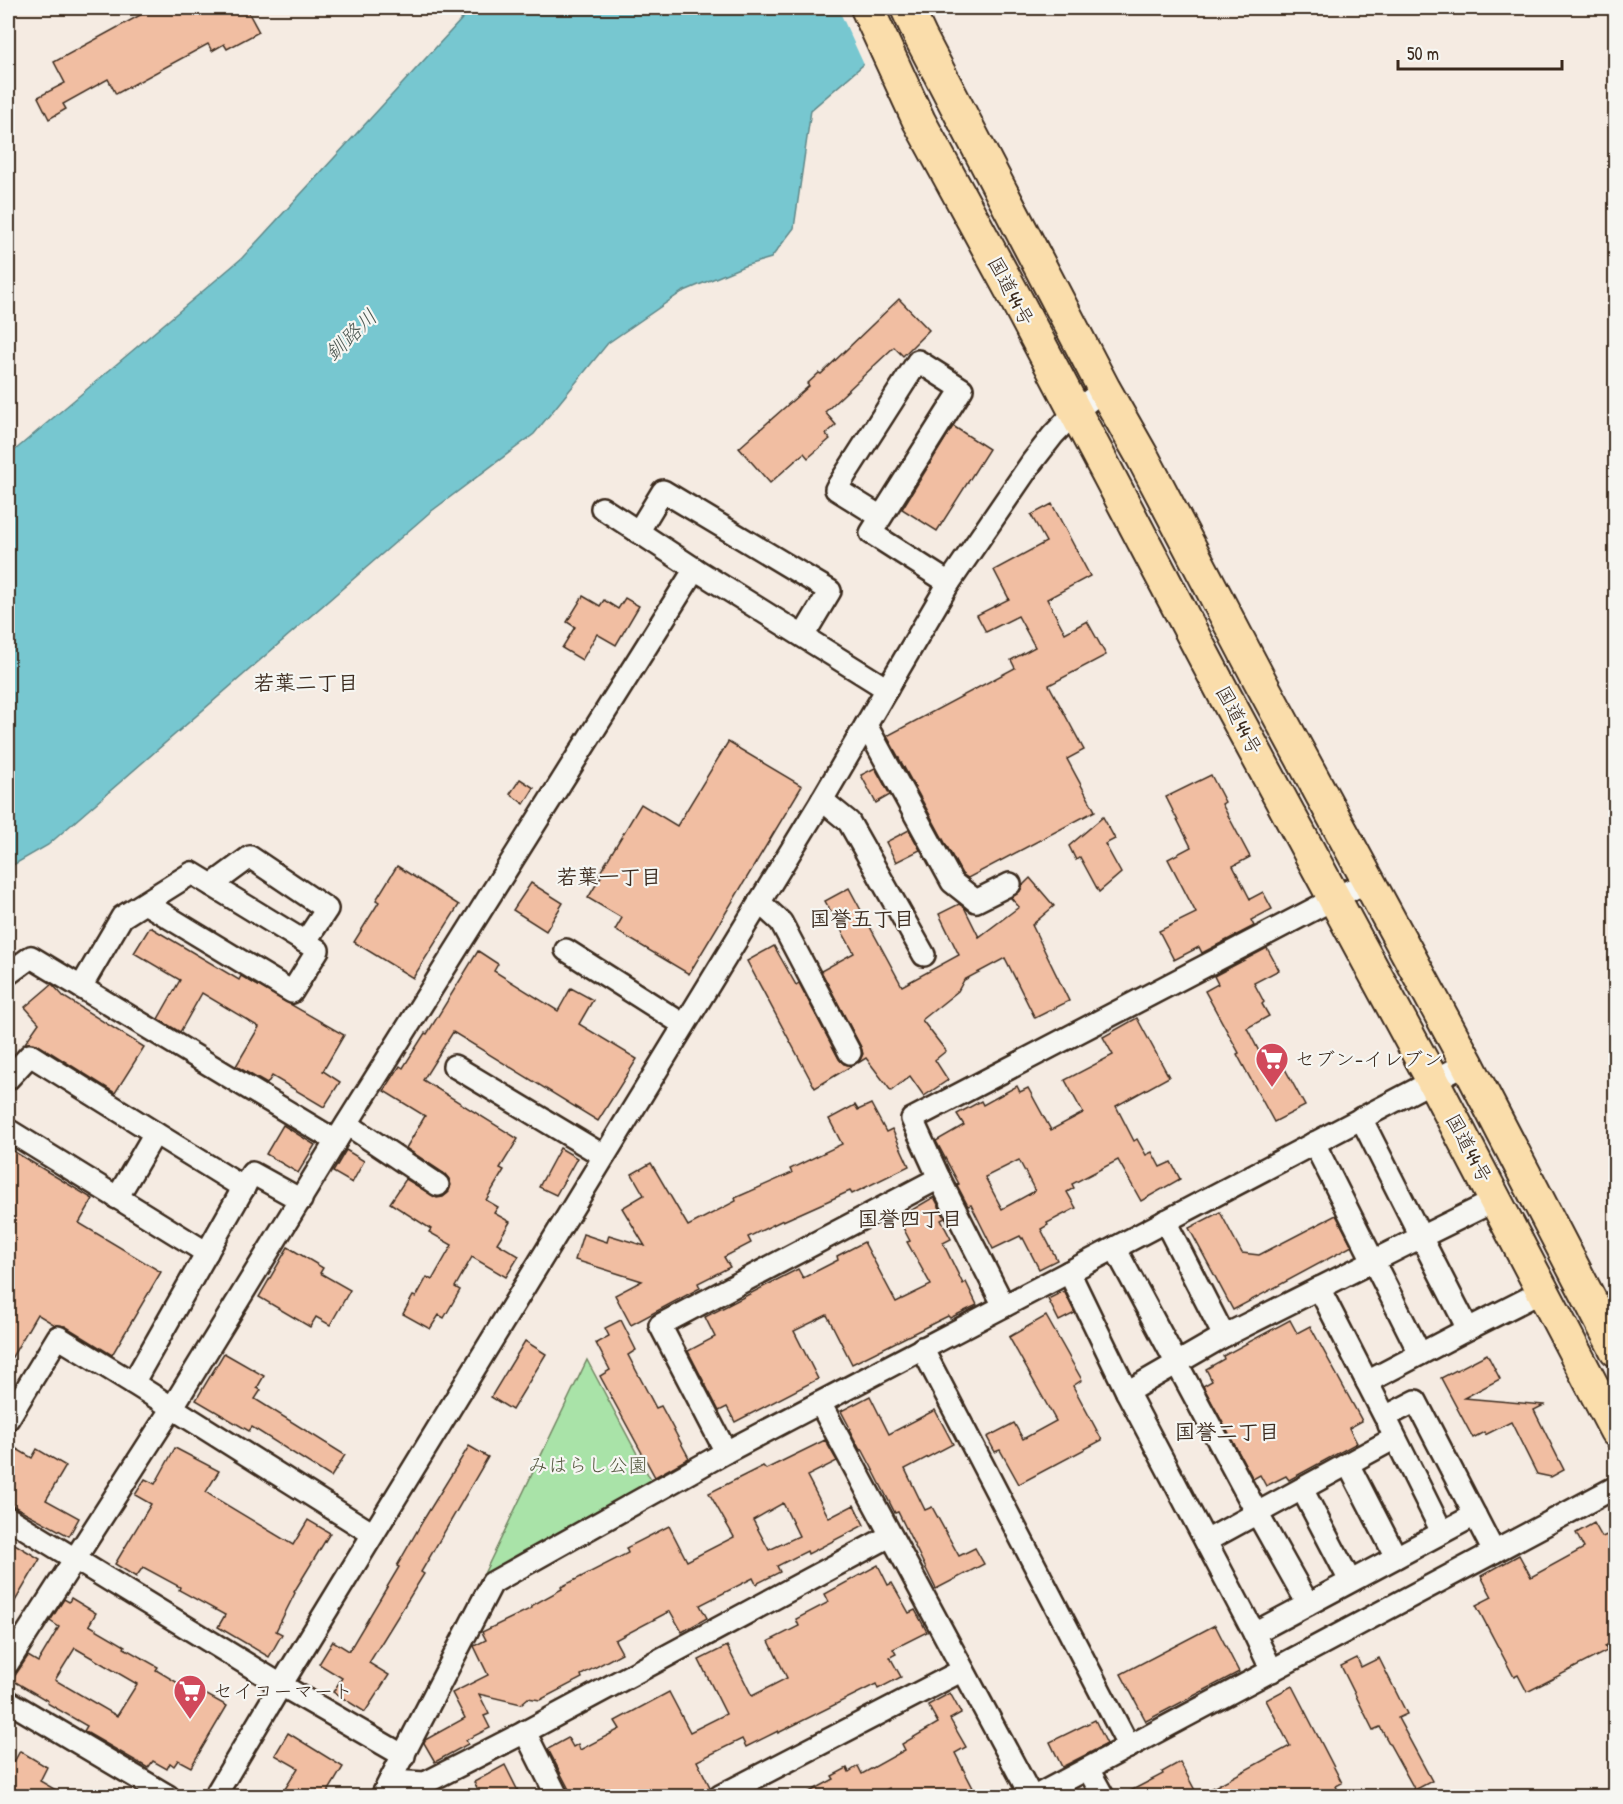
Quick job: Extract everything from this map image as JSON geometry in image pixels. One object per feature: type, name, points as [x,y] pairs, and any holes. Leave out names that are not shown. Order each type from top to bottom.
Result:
[{"type":"highway","name":"国道44号","points":[[867,8],[919,121],[1433,1081],[1616,1431]]},
{"type":"highway","name":"国道44号","points":[[907,8],[921,39],[1104,389],[1467,1063],[1616,1350]]},
{"type":"street","points":[[881,517],[836,489],[918,361],[962,389],[871,533],[949,583]]},
{"type":"street","points":[[215,1797],[281,1685],[822,800],[949,583],[1032,462],[1075,412],[1104,389]]},
{"type":"street","points":[[638,532],[663,491],[830,591],[802,636]]},
{"type":"street","points":[[602,508],[887,689]]},
{"type":"street","points":[[8,1663],[172,1408],[341,1133],[695,568]]},
{"type":"street","points":[[866,725],[952,882],[976,901],[1010,884]]},
{"type":"street","points":[[822,800],[849,822],[924,955]]},
{"type":"street","points":[[212,885],[250,857],[327,909],[305,942]]},
{"type":"street","points":[[81,987],[122,917],[192,873],[318,950],[292,992],[145,903]]},
{"type":"street","points":[[1004,1306],[939,1178],[912,1119],[1368,880]]},
{"type":"street","points":[[759,902],[781,922],[850,1053]]},
{"type":"street","points":[[566,950],[684,1025]]},
{"type":"street","points":[[8,974],[31,957],[341,1133],[438,1185]]},
{"type":"street","points":[[8,1079],[30,1055],[243,1188]]},
{"type":"street","points":[[386,1789],[492,1583],[726,1452],[1467,1063]]},
{"type":"street","points":[[454,1066],[604,1156]]},
{"type":"street","points":[[1361,1118],[1468,1329]]},
{"type":"street","points":[[8,1130],[207,1253]]},
{"type":"street","points":[[117,1198],[155,1133]]},
{"type":"street","points":[[1314,1143],[1420,1354]]},
{"type":"street","points":[[133,1383],[252,1173],[301,1200]]},
{"type":"street","points":[[726,1452],[660,1325],[939,1178]]},
{"type":"street","points":[[1127,1392],[1224,1336],[1496,1200]]},
{"type":"street","points":[[1165,1221],[1224,1336]]},
{"type":"street","points":[[1115,1248],[1308,1604]]},
{"type":"street","points":[[1069,1272],[1127,1392],[1272,1671]]},
{"type":"street","points":[[1319,1288],[1442,1532]]},
{"type":"street","points":[[1367,1382],[1543,1291]]},
{"type":"street","points":[[8,1419],[13,1397],[58,1337],[373,1534]]},
{"type":"street","points":[[922,1348],[1129,1747]]},
{"type":"street","points":[[1385,1417],[1416,1401],[1494,1552]]},
{"type":"street","points":[[820,1403],[1030,1797]]},
{"type":"street","points":[[1206,1541],[1395,1438]]},
{"type":"street","points":[[1348,1464],[1396,1557]]},
{"type":"street","points":[[1036,1797],[1616,1487]]},
{"type":"street","points":[[1302,1489],[1350,1581]]},
{"type":"street","points":[[1254,1633],[1474,1515]]},
{"type":"street","points":[[8,1518],[281,1685],[404,1756]]},
{"type":"street","points":[[386,1789],[425,1783],[525,1732],[890,1536]]},
{"type":"street","points":[[720,1797],[963,1670]]},
{"type":"street","points":[[8,1701],[168,1797]]},
{"type":"street","points":[[525,1732],[557,1797]]},
{"type":"street","points":[[1088,1769],[1103,1797]]},
{"type":"green space","name":"みはらし公園","points":[[587,1360],[653,1484],[482,1578]]},
{"type":"water","name":"釧路川","points":[[472,8],[929,8],[811,110],[794,228],[771,258],[744,266],[682,292],[608,343],[534,434],[429,513],[48,845],[8,868],[8,456],[242,258]]},
{"type":"pier","points":[[838,8],[924,8],[927,13],[865,67]]},
{"type":"building","points":[[153,8],[246,8],[259,32],[227,49],[224,44],[212,51],[208,44],[116,94],[108,79],[63,104],[66,109],[49,119],[38,97],[65,83],[54,62]]},
{"type":"building","points":[[899,299],[929,330],[903,356],[894,347],[825,412],[836,425],[826,434],[830,439],[808,458],[804,453],[770,483],[739,448],[809,386],[807,384],[819,373],[821,374]]},
{"type":"building","points":[[953,426],[989,449],[937,531],[902,509]]},
{"type":"building","points":[[1052,504],[1090,576],[1047,599],[1065,633],[1087,621],[1106,655],[1049,685],[1084,750],[1067,759],[1095,811],[968,878],[962,874],[887,736],[1015,668],[1011,660],[1035,647],[1018,616],[986,632],[977,615],[1009,599],[994,570],[1046,542],[1031,515]]},
{"type":"building","points":[[583,596],[600,606],[604,600],[618,609],[625,598],[639,606],[616,645],[597,634],[582,660],[562,648],[575,627],[567,622]]},
{"type":"building","points":[[728,742],[802,786],[689,974],[615,930],[622,918],[588,898],[602,875],[599,874],[641,804],[677,826]]},
{"type":"building","points":[[875,768],[890,795],[876,803],[861,775]]},
{"type":"building","points":[[1211,775],[1225,802],[1222,804],[1250,857],[1233,866],[1250,899],[1263,892],[1272,909],[1251,920],[1254,926],[1202,953],[1199,947],[1174,960],[1159,931],[1196,913],[1168,859],[1191,847],[1166,797]]},
{"type":"building","points":[[520,779],[534,788],[524,804],[510,794]]},
{"type":"building","points":[[1103,817],[1115,839],[1105,844],[1121,873],[1099,892],[1080,857],[1076,860],[1069,846]]},
{"type":"building","points":[[909,830],[920,850],[896,862],[886,842]]},
{"type":"building","points":[[397,866],[459,905],[413,978],[354,942],[379,902],[376,900]]},
{"type":"building","points":[[1030,878],[1054,906],[1032,925],[1069,1001],[1035,1018],[1005,958],[964,980],[958,991],[922,1020],[946,1051],[935,1060],[948,1080],[924,1096],[910,1076],[891,1091],[866,1058],[858,1063],[863,1054],[861,1047],[821,971],[854,953],[825,901],[849,888],[902,986],[959,955],[939,914],[959,904],[964,907],[979,937],[1019,907],[1011,898]]},
{"type":"building","points":[[531,883],[563,903],[546,931],[513,910]]},
{"type":"building","points":[[150,927],[239,980],[241,976],[344,1035],[323,1071],[340,1082],[324,1107],[272,1076],[267,1084],[236,1066],[259,1027],[202,993],[180,1032],[158,1019],[180,980],[134,953]]},
{"type":"building","points":[[774,946],[796,985],[799,983],[839,1059],[844,1064],[853,1065],[815,1088],[747,961]]},
{"type":"building","points":[[1267,948],[1279,970],[1254,983],[1269,1016],[1247,1028],[1265,1063],[1278,1056],[1305,1106],[1274,1122],[1205,991],[1218,984],[1214,976]]},
{"type":"building","points":[[478,951],[498,964],[494,971],[558,1011],[571,988],[593,1000],[579,1024],[637,1059],[598,1121],[453,1032],[423,1080],[518,1139],[500,1168],[504,1170],[486,1200],[498,1207],[494,1213],[510,1222],[497,1243],[519,1256],[506,1277],[472,1257],[455,1287],[460,1290],[444,1318],[439,1315],[430,1329],[403,1314],[427,1277],[432,1280],[452,1245],[429,1232],[431,1229],[390,1203],[406,1179],[437,1198],[448,1193],[451,1185],[445,1174],[406,1148],[425,1116],[384,1091],[400,1066],[403,1068],[425,1033],[427,1034]]},
{"type":"building","points":[[52,984],[64,997],[144,1047],[115,1093],[37,1044],[25,1043],[39,1023],[25,1007]]},
{"type":"building","points":[[1137,1018],[1169,1077],[1116,1106],[1134,1141],[1137,1139],[1146,1155],[1152,1152],[1160,1167],[1171,1162],[1180,1179],[1141,1201],[1118,1160],[1072,1184],[1074,1188],[1067,1192],[1076,1208],[1047,1223],[1048,1225],[1041,1229],[1057,1260],[1039,1269],[1020,1236],[993,1249],[971,1205],[968,1206],[936,1141],[964,1125],[957,1114],[981,1101],[983,1105],[1017,1086],[1020,1092],[1028,1088],[1051,1130],[1083,1113],[1065,1080],[1113,1055],[1103,1037]],"holes":[[[1019,1160],[1035,1191],[1002,1209],[985,1177]]]},
{"type":"building","points":[[871,1104],[886,1132],[892,1129],[909,1166],[852,1194],[850,1191],[748,1237],[751,1243],[724,1257],[730,1267],[698,1283],[700,1288],[631,1325],[615,1295],[642,1281],[575,1260],[583,1234],[607,1242],[609,1235],[645,1246],[622,1208],[644,1195],[632,1174],[651,1163],[688,1226],[736,1201],[735,1198],[792,1173],[790,1169],[842,1144],[829,1119],[855,1105],[858,1110]]},
{"type":"building","points":[[283,1125],[315,1145],[298,1173],[266,1154]]},
{"type":"building","points":[[8,1148],[93,1199],[79,1223],[161,1272],[112,1355],[65,1326],[55,1325],[37,1314],[8,1364]]},
{"type":"building","points":[[560,1148],[577,1158],[556,1195],[539,1187]]},
{"type":"building","points":[[346,1150],[364,1161],[352,1183],[333,1172]]},
{"type":"building","points":[[934,1197],[945,1218],[941,1220],[951,1239],[943,1243],[963,1284],[966,1282],[977,1305],[950,1318],[948,1316],[852,1364],[827,1315],[794,1331],[818,1379],[735,1422],[727,1407],[719,1411],[688,1351],[715,1337],[705,1317],[798,1269],[803,1278],[838,1260],[837,1256],[864,1242],[896,1302],[931,1285],[907,1242],[910,1241],[898,1218]]},
{"type":"building","points":[[1220,1212],[1242,1253],[1259,1255],[1336,1215],[1352,1246],[1233,1310],[1189,1228]]},
{"type":"building","points":[[288,1247],[323,1268],[320,1273],[350,1290],[330,1325],[316,1317],[310,1327],[259,1297]]},
{"type":"building","points":[[1064,1291],[1075,1313],[1059,1321],[1048,1299]]},
{"type":"building","points":[[1046,1316],[1082,1380],[1073,1386],[1102,1440],[1019,1484],[1000,1450],[995,1452],[987,1437],[1014,1423],[1023,1439],[1056,1421],[1009,1337]]},
{"type":"building","points":[[621,1320],[636,1350],[628,1355],[656,1408],[661,1406],[689,1458],[655,1477],[600,1376],[610,1370],[596,1343],[609,1336],[605,1328]]},
{"type":"building","points":[[1290,1320],[1297,1333],[1310,1326],[1362,1421],[1349,1428],[1357,1443],[1289,1480],[1286,1476],[1266,1486],[1260,1475],[1253,1479],[1203,1386],[1212,1381],[1206,1369],[1224,1359],[1223,1356]]},
{"type":"building","points":[[525,1341],[546,1354],[512,1410],[491,1397]]},
{"type":"building","points":[[224,1353],[264,1376],[257,1388],[261,1390],[255,1399],[345,1455],[331,1477],[252,1427],[249,1431],[196,1400]]},
{"type":"building","points":[[1487,1354],[1500,1379],[1464,1398],[1544,1405],[1534,1410],[1564,1470],[1551,1477],[1537,1474],[1511,1422],[1485,1435],[1484,1432],[1473,1438],[1441,1378]]},
{"type":"building","points":[[870,1396],[889,1434],[935,1410],[953,1444],[905,1469],[925,1510],[932,1507],[959,1556],[975,1548],[984,1564],[936,1589],[898,1512],[895,1513],[841,1411]]},
{"type":"building","points":[[825,1440],[837,1461],[807,1476],[829,1518],[854,1505],[864,1525],[808,1554],[807,1551],[777,1566],[780,1572],[756,1584],[753,1578],[700,1605],[707,1618],[682,1632],[670,1611],[615,1640],[622,1653],[540,1700],[528,1698],[521,1704],[479,1694],[489,1714],[484,1716],[490,1728],[466,1740],[468,1744],[435,1762],[424,1743],[425,1740],[465,1718],[452,1693],[488,1675],[474,1646],[486,1640],[482,1632],[532,1608],[531,1606],[562,1589],[561,1587],[628,1553],[626,1548],[669,1526],[687,1561],[734,1537],[709,1493],[763,1466],[766,1469]],"holes":[[[783,1503],[799,1536],[769,1550],[753,1520]]]},
{"type":"building","points":[[8,1444],[32,1458],[37,1449],[66,1466],[46,1500],[79,1518],[69,1536],[8,1503]]},
{"type":"building","points":[[469,1446],[488,1457],[421,1572],[424,1574],[369,1663],[389,1675],[365,1712],[333,1692],[342,1678],[319,1664],[333,1641],[349,1651],[399,1567],[397,1566],[424,1519]]},
{"type":"building","points":[[175,1448],[219,1471],[206,1492],[293,1545],[308,1520],[330,1533],[294,1592],[276,1631],[282,1634],[269,1657],[218,1627],[225,1615],[179,1590],[180,1587],[143,1567],[136,1577],[115,1564],[151,1504],[135,1495],[145,1479],[155,1484]]},
{"type":"building","points":[[1594,1523],[1602,1537],[1607,1535],[1616,1551],[1616,1640],[1605,1646],[1607,1651],[1527,1692],[1518,1675],[1514,1677],[1476,1605],[1492,1597],[1481,1576],[1519,1555],[1531,1577],[1584,1548],[1576,1533]]},
{"type":"building","points":[[8,1540],[40,1559],[8,1613]]},
{"type":"building","points":[[878,1565],[888,1585],[892,1583],[909,1613],[915,1610],[927,1632],[893,1649],[896,1654],[890,1657],[901,1677],[878,1689],[876,1684],[746,1747],[742,1739],[697,1761],[710,1787],[692,1797],[573,1797],[548,1749],[568,1738],[573,1747],[578,1744],[580,1750],[620,1729],[615,1721],[669,1692],[690,1732],[726,1714],[699,1660],[727,1646],[752,1696],[787,1678],[769,1641],[799,1626],[796,1619],[829,1602],[825,1594]]},
{"type":"building","points":[[71,1598],[96,1613],[89,1625],[158,1667],[156,1670],[198,1695],[200,1691],[227,1706],[191,1767],[178,1760],[174,1766],[170,1763],[167,1769],[153,1761],[148,1768],[84,1731],[87,1726],[12,1680],[28,1656],[38,1662],[59,1627],[50,1621],[64,1599],[69,1602]],"holes":[[[75,1648],[137,1684],[117,1716],[55,1680]]]},
{"type":"building","points":[[1215,1625],[1239,1672],[1146,1721],[1121,1674]]},
{"type":"building","points":[[1357,1658],[1361,1667],[1379,1658],[1407,1714],[1398,1718],[1432,1781],[1415,1790],[1380,1727],[1373,1730],[1341,1666]]},
{"type":"building","points":[[1292,1686],[1342,1783],[1336,1786],[1341,1797],[1119,1797],[1163,1774],[1162,1772],[1180,1762],[1198,1796],[1290,1746],[1266,1700]]},
{"type":"building","points":[[950,1693],[961,1713],[950,1719],[966,1747],[955,1753],[973,1788],[956,1797],[892,1797],[889,1788],[873,1797],[800,1797],[834,1779],[832,1776],[847,1768],[849,1772],[858,1766],[862,1774],[905,1750],[902,1744],[938,1723],[928,1705]]},
{"type":"building","points":[[1095,1720],[1107,1744],[1062,1767],[1050,1742]]},
{"type":"building","points":[[288,1733],[343,1767],[325,1797],[280,1797],[298,1768],[275,1755]]},
{"type":"building","points":[[20,1751],[47,1767],[40,1781],[68,1797],[18,1797],[8,1790],[8,1758],[14,1762]]},
{"type":"building","points":[[505,1765],[521,1797],[482,1797],[474,1782]]},
{"type":"place","name":"セブン-イレブン","points":[[1272,1088]]},
{"type":"place","name":"セイコーマート","points":[[190,1720]]},
{"type":"district","name":"若葉二丁目","points":[[306,683]]},
{"type":"district","name":"若葉一丁目","points":[[609,877]]},
{"type":"district","name":"国誉五丁目","points":[[862,919]]},
{"type":"district","name":"国誉四丁目","points":[[910,1219]]},
{"type":"district","name":"国誉二丁目","points":[[1227,1432]]}]
